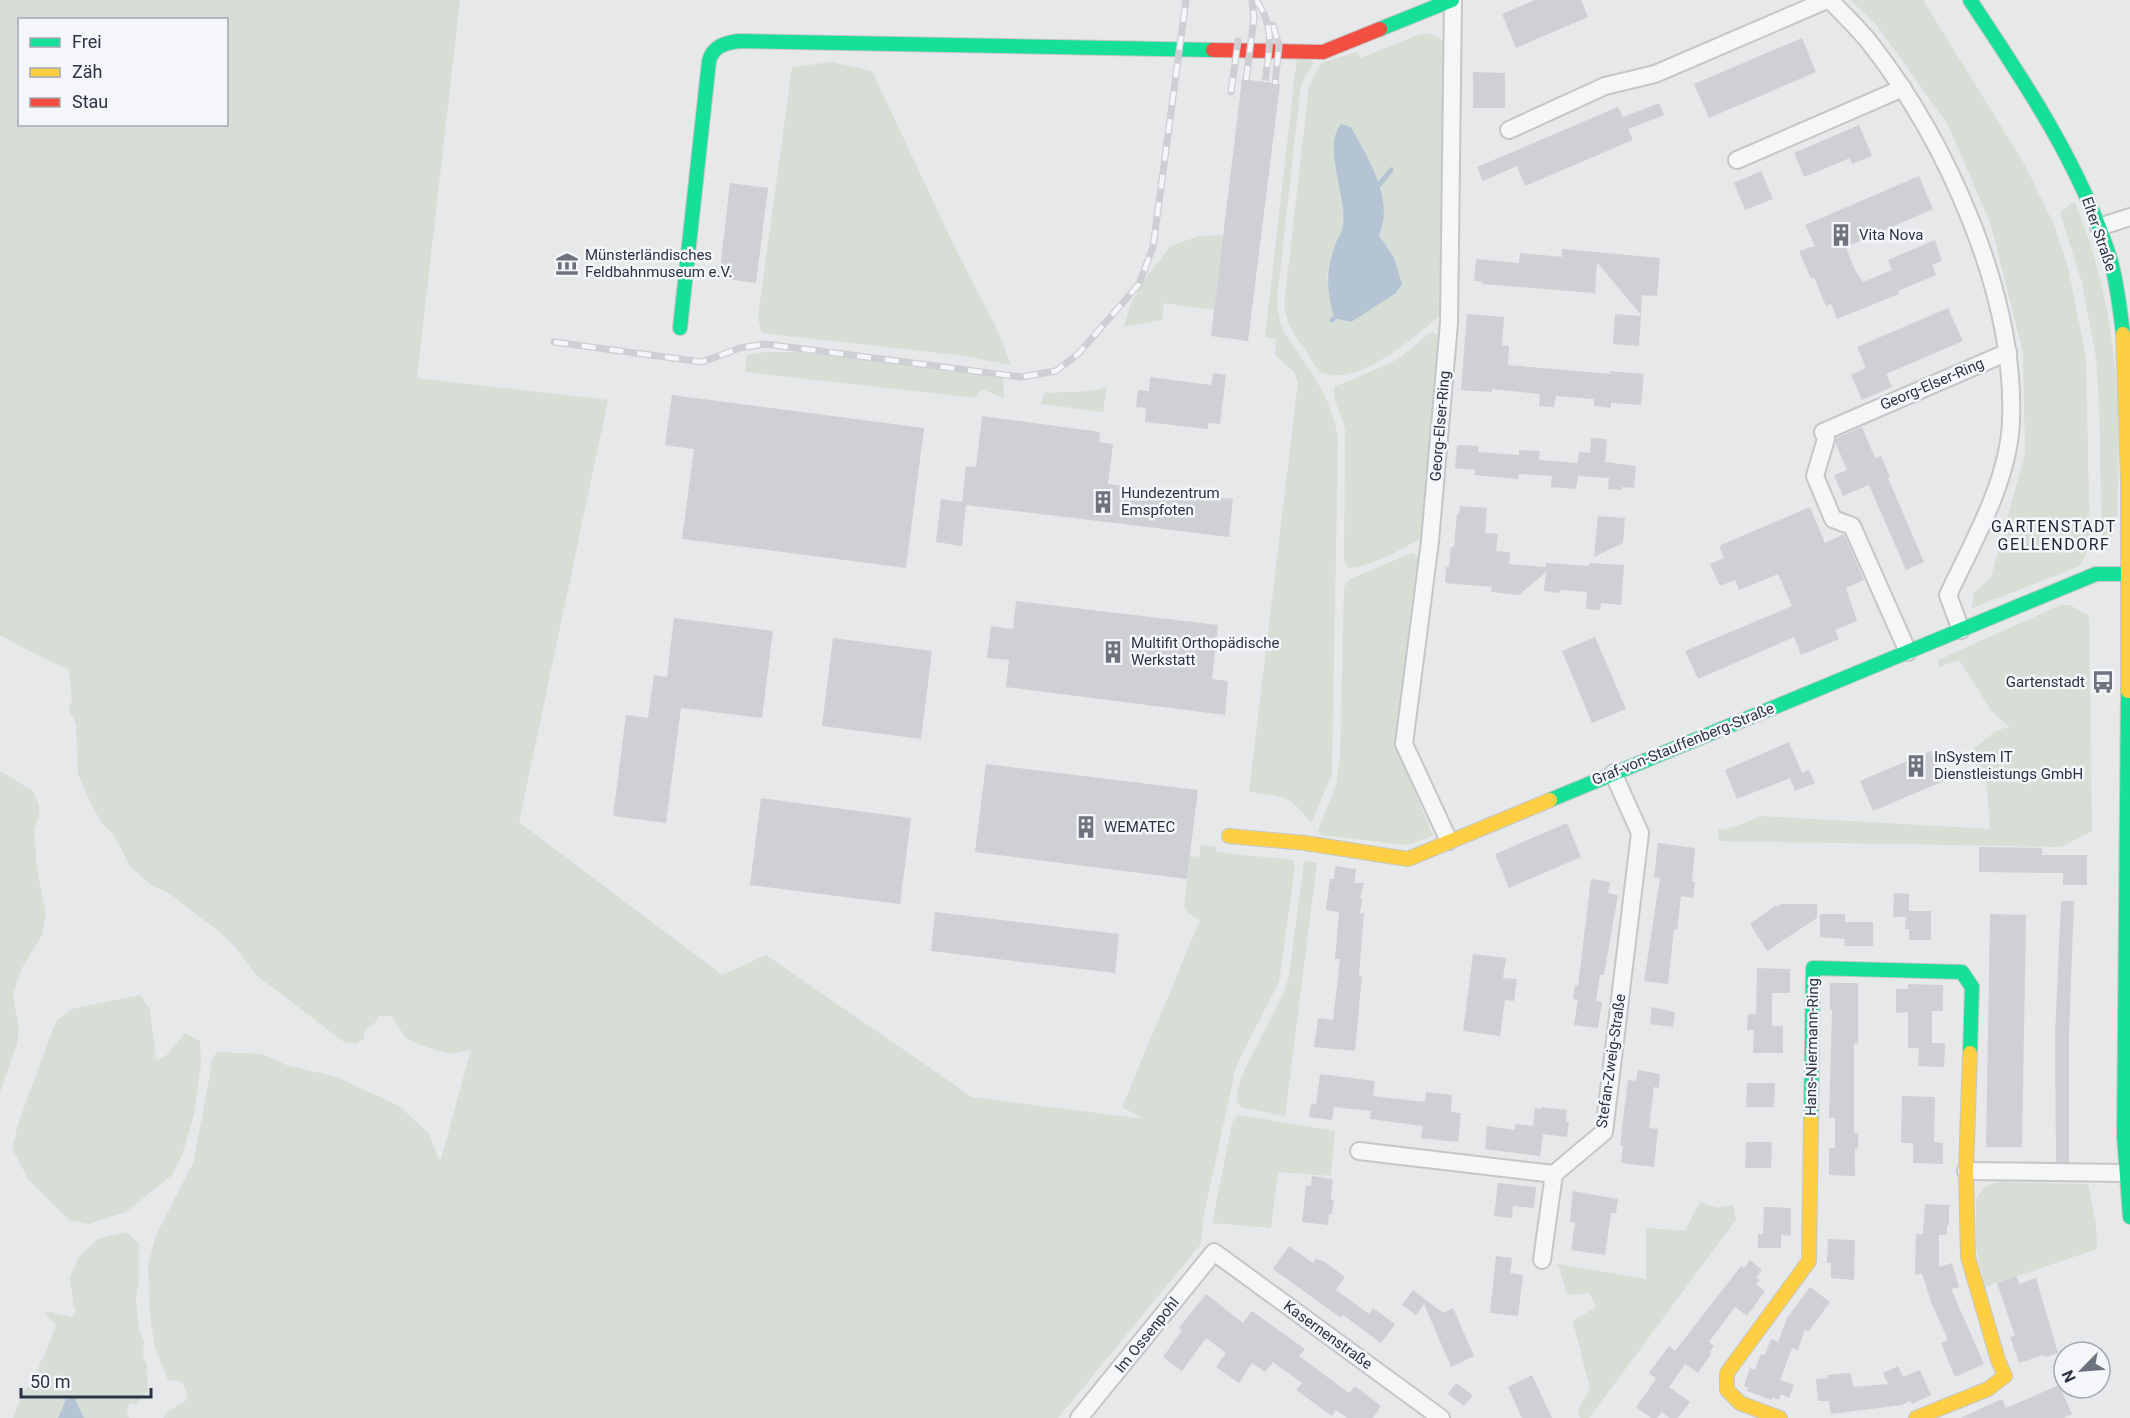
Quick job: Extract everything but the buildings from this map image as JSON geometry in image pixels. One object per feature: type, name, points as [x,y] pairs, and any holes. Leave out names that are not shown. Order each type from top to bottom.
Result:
[{"type":"street","name":"Georg-Elser-Ring","points":[[680,328],[709,61],[711,54],[719,45],[739,41],[1323,52],[1453,0],[1449,323],[1430,541],[1404,744],[1449,841]]},
{"type":"street","name":"Georg-Elser-Ring","points":[[1509,130],[1605,86],[1656,74],[1828,0],[1869,41],[1903,88],[1941,154],[1961,196],[1993,289],[2008,352],[2011,422],[2003,470],[1990,506],[1948,595],[1961,630]]},
{"type":"street","name":"Elter Straße","points":[[1970,0],[2050,123],[2072,165],[2099,227],[2110,260],[2123,336],[2129,574],[2124,1124],[2130,1218]]},
{"type":"street","points":[[1737,160],[1903,88]]},
{"type":"street","points":[[2099,227],[2130,217]]},
{"type":"street","name":"Georg-Elser-Ring","points":[[1908,652],[1852,526],[1833,519],[1815,476],[1826,439],[1823,432],[2008,352]]},
{"type":"street","name":"Graf-von-Stauffenberg-Straße","points":[[1229,836],[1305,843],[1408,859],[2096,574],[2129,574]]},
{"type":"street","name":"Stefan-Zweig-Straße","points":[[1554,1174],[1604,1132],[1640,833],[1613,773]]},
{"type":"street","name":"Hans-Niermann-Ring","points":[[1780,1418],[1740,1403],[1727,1390],[1727,1373],[1809,1261],[1813,968],[1962,972],[1972,987],[1966,1172],[1968,1257],[1998,1360],[2005,1376],[1988,1389],[1916,1418]]},
{"type":"street","points":[[1359,1151],[1554,1174],[1542,1260]]},
{"type":"street","points":[[1966,1172],[2127,1173]]},
{"type":"street","name":"Im Ossenpohl","points":[[1079,1418],[1214,1252]]},
{"type":"street","name":"Kasernenstraße","points":[[1214,1252],[1441,1418]]},
{"type":"shaded area","points":[[0,0],[460,0],[417,378],[608,400],[519,822],[722,975],[766,955],[972,1097],[1144,1119],[1122,1107],[1200,920],[1188,913],[1184,906],[1190,856],[1199,857],[1201,845],[1216,847],[1216,852],[1293,860],[1295,867],[1279,982],[1236,1066],[1203,1219],[1201,1244],[1058,1418],[163,1418],[166,1413],[188,1399],[183,1382],[168,1380],[155,1348],[150,1315],[148,1265],[156,1235],[193,1163],[211,1060],[217,1052],[263,1054],[286,1065],[334,1076],[399,1106],[428,1133],[440,1162],[471,1050],[452,1054],[420,1045],[406,1038],[391,1016],[378,1016],[375,1023],[365,1030],[364,1039],[356,1044],[344,1042],[256,975],[234,946],[217,930],[167,892],[150,884],[130,866],[115,837],[101,822],[78,774],[76,724],[69,710],[72,700],[69,670],[0,635]]},
{"type":"shaded area","points":[[1850,0],[1923,0],[2025,165],[2054,225],[2068,267],[2086,358],[2090,546],[2080,566],[1972,608],[1974,593],[1991,577],[2025,454],[2023,353],[1991,225],[1948,125],[1876,24]]},
{"type":"shaded area","points":[[1420,34],[1434,35],[1445,44],[1441,315],[1384,358],[1351,373],[1335,375],[1320,372],[1289,326],[1284,306],[1309,86],[1321,63],[1357,52],[1361,58]],"holes":[[[1341,192],[1383,226],[1379,235],[1394,258],[1334,318],[1327,276],[1335,243],[1344,224]]]},
{"type":"shaded area","points":[[1297,57],[1314,62],[1300,91],[1277,300],[1280,321],[1285,333],[1325,397],[1338,440],[1332,774],[1311,823],[1297,807],[1285,798],[1249,792],[1298,382],[1294,372],[1275,355],[1276,339],[1265,337]]},
{"type":"shaded area","points":[[832,62],[872,71],[956,250],[998,331],[1011,365],[965,356],[762,333],[758,317],[792,67]]},
{"type":"shaded area","points":[[2075,203],[2089,240],[2100,278],[2114,356],[2118,435],[2117,515],[2112,536],[2102,545],[2096,358],[2082,283],[2060,213]]},
{"type":"shaded area","points":[[1223,235],[1214,310],[1164,303],[1162,320],[1124,327],[1130,305],[1147,276],[1171,246],[1199,236]]},
{"type":"shaded area","points":[[1431,332],[1439,335],[1421,538],[1376,561],[1348,568],[1344,561],[1345,429],[1336,401],[1335,386],[1398,359]]},
{"type":"shaded area","points":[[765,352],[796,352],[1003,377],[1004,398],[981,389],[975,398],[745,372],[747,355]]},
{"type":"shaded area","points":[[1107,387],[1103,412],[1041,404],[1044,393],[1092,391]]},
{"type":"shaded area","points":[[1412,553],[1419,557],[1395,745],[1433,836],[1406,845],[1320,835],[1318,830],[1336,785],[1340,758],[1344,587],[1350,579]]},
{"type":"shaded area","points":[[2061,605],[2070,605],[2089,616],[2092,831],[2061,847],[1719,841],[1718,830],[1762,816],[1990,829],[1986,774],[1966,755],[1997,730],[2010,727],[1992,712],[1959,660],[1939,667],[1938,663],[1940,659]]},
{"type":"shaded area","points":[[0,771],[33,791],[39,805],[39,817],[34,829],[37,869],[46,914],[42,935],[22,968],[13,996],[19,1028],[17,1044],[0,1092]]},
{"type":"shaded area","points":[[1304,861],[1317,863],[1285,1116],[1241,1107],[1236,1101],[1241,1077],[1285,990],[1289,976]]},
{"type":"shaded area","points":[[140,995],[150,1009],[156,1060],[165,1057],[185,1033],[200,1041],[201,1063],[194,1115],[182,1155],[172,1175],[126,1212],[89,1224],[69,1220],[28,1179],[12,1148],[18,1124],[56,1021],[71,1009]]},
{"type":"shaded area","points":[[1238,1115],[1335,1131],[1331,1176],[1278,1172],[1271,1228],[1212,1223],[1232,1123]]},
{"type":"shaded area","points":[[1996,1182],[2088,1184],[2096,1222],[2097,1249],[1985,1287],[1976,1248],[1976,1198],[1986,1186]]},
{"type":"shaded area","points":[[1700,1202],[1717,1208],[1733,1205],[1736,1220],[1589,1418],[1580,1418],[1578,1409],[1590,1389],[1573,1321],[1596,1307],[1590,1293],[1567,1295],[1558,1264],[1646,1279],[1646,1228],[1685,1231]]},
{"type":"shaded area","points":[[126,1232],[139,1244],[139,1281],[136,1298],[139,1329],[144,1342],[143,1355],[147,1365],[148,1391],[137,1404],[129,1403],[127,1414],[129,1418],[84,1418],[74,1397],[66,1399],[58,1418],[13,1418],[23,1392],[36,1379],[40,1363],[56,1325],[45,1314],[50,1312],[72,1317],[76,1312],[70,1277],[78,1258],[98,1239]]},
{"type":"water","points":[[1341,124],[1351,127],[1372,166],[1382,193],[1384,207],[1379,235],[1394,258],[1402,284],[1396,293],[1351,322],[1334,318],[1328,282],[1332,256],[1343,224],[1342,200],[1334,158],[1336,134]]},
{"type":"water","points":[[74,1397],[84,1418],[58,1418],[66,1399]]},
{"type":"waterway","points":[[1379,185],[1391,170]]},
{"type":"railway","points":[[554,342],[702,362],[740,348],[765,344],[1021,377],[1056,371],[1079,353],[1139,284],[1153,247],[1186,0]]},
{"type":"railway","points":[[1246,80],[1254,18],[1252,0]]},
{"type":"railway","points":[[1256,0],[1269,30],[1265,82]]},
{"type":"railway","points":[[1273,25],[1279,46],[1275,84]]},
{"type":"railway","points":[[1231,92],[1238,41]]},
{"type":"traffic: fast","points":[[1380,29],[1452,0]]},
{"type":"traffic: fast","points":[[1970,0],[2030,92],[2083,189],[2110,258],[2123,334]]},
{"type":"traffic: fast","points":[[680,328],[709,61],[713,52],[720,46],[739,41],[1213,50]]},
{"type":"traffic: fast","points":[[1550,800],[2096,574],[2129,574]]},
{"type":"traffic: fast","points":[[2128,691],[2124,1136],[2130,1217]]},
{"type":"traffic: fast","points":[[1811,1120],[1813,968],[1962,972],[1972,987],[1970,1053]]},
{"type":"traffic: slow","points":[[2123,334],[2128,479],[2128,691]]},
{"type":"traffic: slow","points":[[1229,836],[1305,843],[1408,859],[1550,800]]},
{"type":"traffic: slow","points":[[1916,1418],[1988,1389],[2005,1376],[1998,1360],[1968,1257],[1966,1171],[1970,1053]]},
{"type":"traffic: slow","points":[[1780,1418],[1740,1403],[1727,1390],[1727,1373],[1809,1261],[1811,1120]]},
{"type":"traffic: jam","points":[[1213,50],[1323,52],[1380,29]]},
{"type":"place","name":"Vita Nova","points":[[1841,235]]},
{"type":"place","name":"Münsterländisches Feldbahnmuseum e.V.","points":[[567,264]]},
{"type":"place","name":"Hundezentrum Emspfoten","points":[[1103,502]]},
{"type":"place","name":"Multifit Orthopädische Werkstatt","points":[[1113,652]]},
{"type":"place","name":"Gartenstadt","points":[[2103,682]]},
{"type":"place","name":"InSystem IT Dienstleistungs GmbH","points":[[1916,766]]},
{"type":"place","name":"WEMATEC","points":[[1086,827]]},
{"type":"district","name":"GARTENSTADT GELLENDORF","points":[[2054,535]]}]
